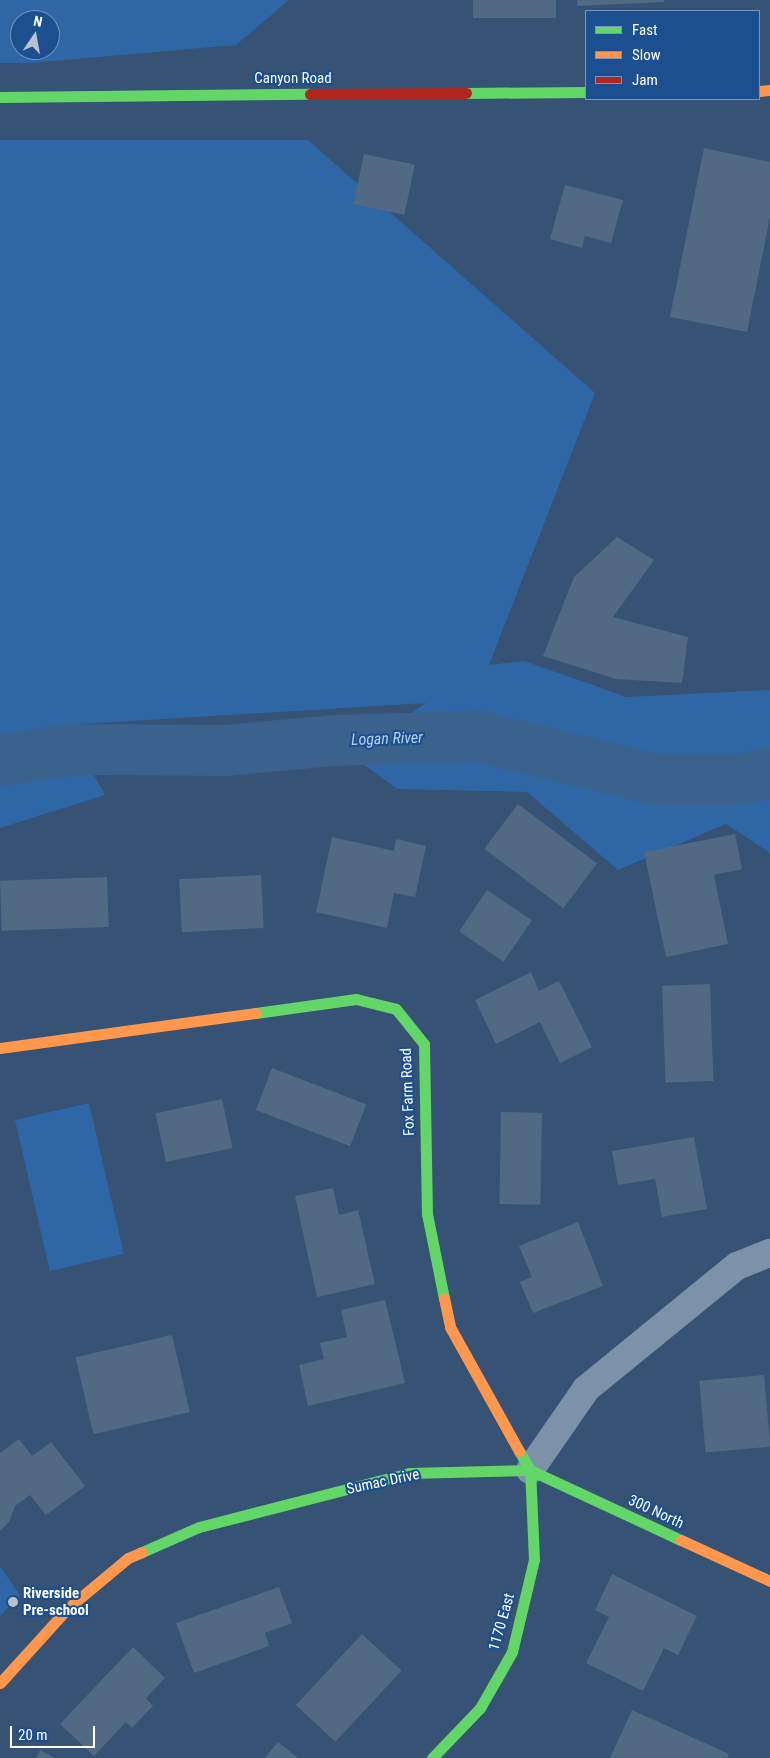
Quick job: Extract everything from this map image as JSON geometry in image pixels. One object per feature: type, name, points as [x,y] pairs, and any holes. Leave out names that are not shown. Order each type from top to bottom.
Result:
[{"type":"street","name":"Canyon Road","points":[[0,97],[585,92]]},
{"type":"street","name":"Fox Farm Road","points":[[0,1048],[356,999],[396,1009],[424,1044],[427,1214],[450,1327],[530,1470]]},
{"type":"street","points":[[530,1470],[586,1389],[737,1266],[770,1253]]},
{"type":"street","name":"300 North","points":[[530,1470],[770,1581]]},
{"type":"street","name":"Sumac Drive","points":[[0,1683],[68,1608],[128,1558],[199,1527],[409,1473],[530,1470]]},
{"type":"street","name":"1170 East","points":[[432,1758],[480,1708],[512,1652],[534,1560],[530,1470]]},
{"type":"shaded area","points":[[0,0],[289,0],[236,45],[30,63],[0,63]]},
{"type":"shaded area","points":[[0,140],[308,140],[595,393],[489,665],[524,661],[627,697],[770,690],[770,853],[726,824],[618,870],[527,792],[397,789],[351,755],[426,703],[65,725],[105,795],[0,828]]},
{"type":"shaded area","points":[[89,1103],[124,1254],[50,1271],[15,1120]]},
{"type":"shaded area","points":[[0,1566],[20,1595],[0,1616]]},
{"type":"building","points":[[473,0],[556,0],[556,18],[473,18]]},
{"type":"building","points":[[577,0],[664,0],[664,2],[577,6]]},
{"type":"building","points":[[704,148],[770,162],[770,217],[747,332],[670,317]]},
{"type":"building","points":[[364,154],[415,165],[404,215],[353,204]]},
{"type":"building","points":[[565,185],[623,200],[611,243],[585,236],[582,248],[550,239]]},
{"type":"building","points":[[617,537],[654,560],[613,617],[688,637],[682,683],[616,679],[543,656],[574,577]]},
{"type":"building","points":[[518,804],[597,864],[563,908],[484,849]]},
{"type":"building","points":[[735,834],[742,869],[714,875],[728,944],[666,957],[644,852]]},
{"type":"building","points":[[332,837],[394,851],[396,839],[426,846],[415,897],[394,893],[387,928],[316,912]]},
{"type":"building","points":[[261,875],[264,928],[182,932],[179,879]]},
{"type":"building","points":[[107,877],[109,927],[2,931],[0,881]]},
{"type":"building","points":[[487,890],[532,920],[504,962],[459,931]]},
{"type":"building","points":[[531,972],[539,991],[559,981],[592,1047],[560,1063],[540,1022],[496,1044],[475,1000]]},
{"type":"building","points":[[710,984],[713,1081],[665,1083],[662,986]]},
{"type":"building","points":[[272,1068],[366,1104],[350,1146],[256,1110]]},
{"type":"building","points":[[222,1099],[232,1148],[166,1162],[155,1113]]},
{"type":"building","points":[[501,1112],[542,1113],[540,1205],[499,1204]]},
{"type":"building","points":[[694,1137],[707,1209],[662,1217],[655,1179],[618,1185],[612,1151]]},
{"type":"building","points":[[333,1188],[339,1215],[358,1210],[375,1284],[317,1297],[295,1196]]},
{"type":"building","points":[[578,1222],[603,1286],[533,1313],[520,1282],[532,1277],[519,1246]]},
{"type":"building","points":[[385,1300],[405,1383],[308,1406],[299,1365],[324,1359],[320,1343],[347,1337],[341,1310]]},
{"type":"building","points":[[172,1335],[190,1412],[93,1434],[76,1357]]},
{"type":"building","points":[[764,1375],[770,1447],[706,1452],[699,1381]]},
{"type":"building","points":[[19,1439],[32,1456],[51,1442],[85,1486],[46,1515],[30,1495],[15,1506],[9,1522],[0,1531],[0,1453]]},
{"type":"building","points":[[612,1574],[697,1616],[678,1655],[664,1648],[643,1691],[586,1663],[609,1617],[595,1610]]},
{"type":"building","points":[[279,1587],[292,1623],[265,1633],[269,1646],[194,1673],[176,1623]]},
{"type":"building","points":[[362,1634],[401,1671],[335,1742],[296,1705]]},
{"type":"building","points":[[133,1647],[165,1678],[146,1698],[153,1706],[132,1728],[126,1722],[94,1756],[60,1724]]},
{"type":"building","points":[[632,1710],[729,1754],[727,1758],[610,1758]]},
{"type":"building","points":[[278,1742],[298,1758],[265,1758]]},
{"type":"building","points":[[40,1750],[55,1758],[36,1758]]},
{"type":"waterway","name":"Logan River","points":[[0,760],[72,749],[226,750],[332,740],[479,736],[655,779],[739,779],[770,772]]},
{"type":"traffic: fast","points":[[466,93],[585,92]]},
{"type":"traffic: fast","points":[[0,97],[310,94]]},
{"type":"traffic: fast","points":[[256,1013],[356,999],[396,1009],[424,1044],[427,1214],[444,1298]]},
{"type":"traffic: fast","points":[[432,1758],[480,1708],[512,1652],[534,1560],[530,1470],[519,1451]]},
{"type":"traffic: fast","points":[[142,1552],[199,1527],[409,1473],[530,1470],[681,1540]]},
{"type":"traffic: slow","points":[[760,91],[770,90]]},
{"type":"traffic: slow","points":[[0,1048],[256,1013]]},
{"type":"traffic: slow","points":[[444,1298],[450,1327],[519,1451]]},
{"type":"traffic: slow","points":[[681,1540],[770,1581]]},
{"type":"traffic: slow","points":[[0,1683],[68,1608],[128,1558],[142,1552]]},
{"type":"traffic: jam","points":[[310,94],[466,93]]},
{"type":"place","name":"Riverside Pre-school","points":[[13,1602]]}]
